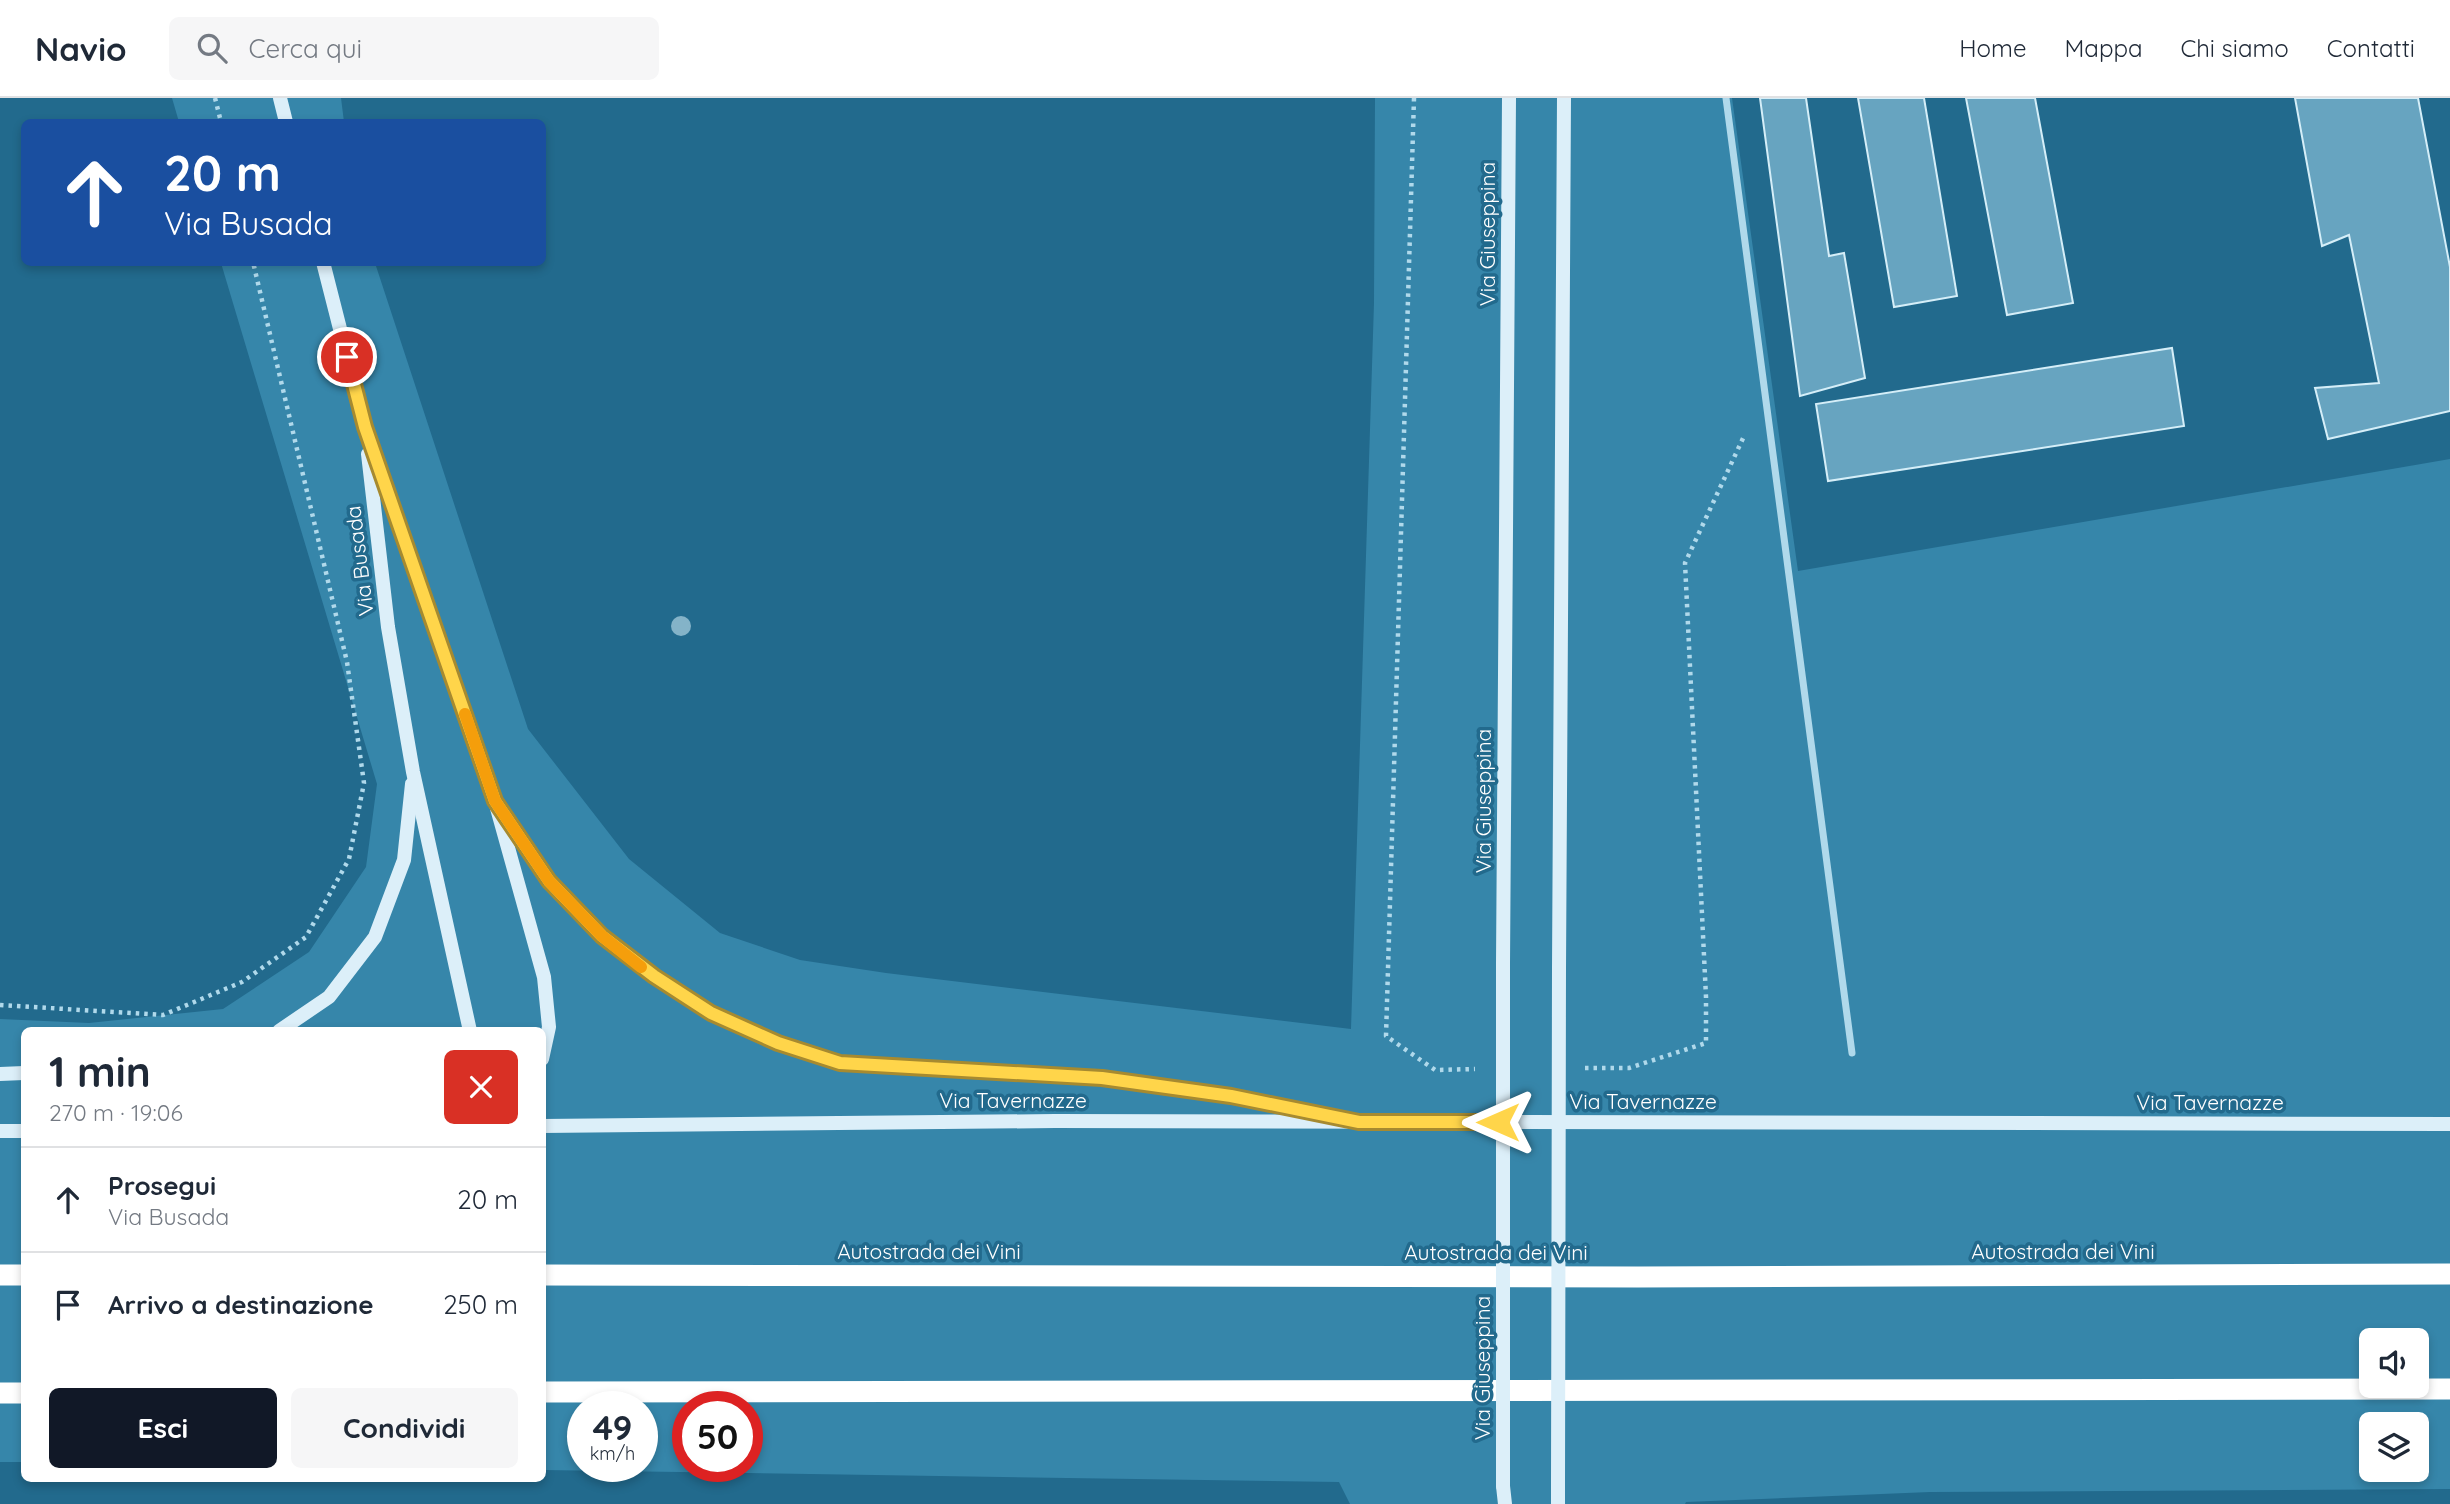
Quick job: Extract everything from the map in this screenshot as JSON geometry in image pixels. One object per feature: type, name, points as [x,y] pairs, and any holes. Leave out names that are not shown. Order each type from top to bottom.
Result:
[{"type":"highway","name":"Autostrada dei Vini","points":[[546,1275],[1652,1277],[2450,1274]]},
{"type":"highway","points":[[0,1275],[21,1275]]},
{"type":"highway","points":[[546,1392],[2450,1389]]},
{"type":"highway","points":[[0,1393],[21,1393]]},
{"type":"main road","points":[[280,98],[285,119]]},
{"type":"main road","name":"Via Giuseppina","points":[[1505,1504],[1503,964],[1509,98]]},
{"type":"main road","points":[[1558,1504],[1564,98]]},
{"type":"main road","name":"Via Busada","points":[[324,266],[365,427],[495,801],[544,977],[549,1027],[546,1041]]},
{"type":"main road","name":"Via Busada","points":[[365,427],[388,627],[413,772],[469,1027]]},
{"type":"main road","name":"Via Busada","points":[[285,1027],[328,997],[375,937],[404,860],[413,772]]},
{"type":"main road","name":"Via Busada","points":[[495,801],[549,881],[602,936],[654,976],[711,1013],[778,1043],[840,1063],[1102,1078],[1231,1096],[1359,1122]]},
{"type":"main road","points":[[0,1074],[21,1073]]},
{"type":"main road","name":"Via Tavernazze","points":[[546,1126],[1055,1121],[2450,1124]]},
{"type":"main road","points":[[0,1130],[21,1131]]},
{"type":"street","points":[[1726,98],[1852,1054]]},
{"type":"path","points":[[215,98],[220,119]]},
{"type":"path","points":[[0,1005],[163,1015],[175,1011],[242,982],[306,937],[349,859],[364,783],[347,662],[254,266]]},
{"type":"shaded area","points":[[172,98],[341,98],[344,119],[178,119]]},
{"type":"shaded area","points":[[1375,98],[1732,98],[1798,571],[2450,459],[2450,1489],[1930,1492],[1685,1504],[1350,1504],[1339,1482],[763,1473],[763,1391],[672,1391],[672,1472],[658,1472],[658,1391],[567,1391],[567,1470],[546,1470],[546,1027],[21,1027],[21,1462],[0,1462],[0,1019],[89,1023],[223,1009],[309,952],[366,867],[377,784],[222,266],[376,266],[528,729],[629,859],[720,933],[800,960],[886,973],[1351,1029],[1374,303]]},
{"type":"building","points":[[1760,98],[1806,98],[1829,256],[1844,253],[1865,378],[1800,396]]},
{"type":"building","points":[[1858,98],[1924,98],[1957,296],[1894,307]]},
{"type":"building","points":[[1966,98],[2035,98],[2073,303],[2007,315]]},
{"type":"building","points":[[2295,98],[2418,98],[2450,267],[2450,411],[2328,439],[2315,388],[2379,383],[2349,235],[2322,246]]},
{"type":"building","points":[[2172,348],[2184,426],[1828,481],[1816,404]]},
{"type":"slow traffic","points":[[465,714],[495,801],[549,881],[602,936],[641,967]]},
{"type":"route","points":[[347,357],[365,427],[495,801],[549,881],[602,936],[654,976],[711,1013],[778,1043],[840,1063],[1102,1078],[1231,1096],[1359,1122],[1498,1122]]}]
